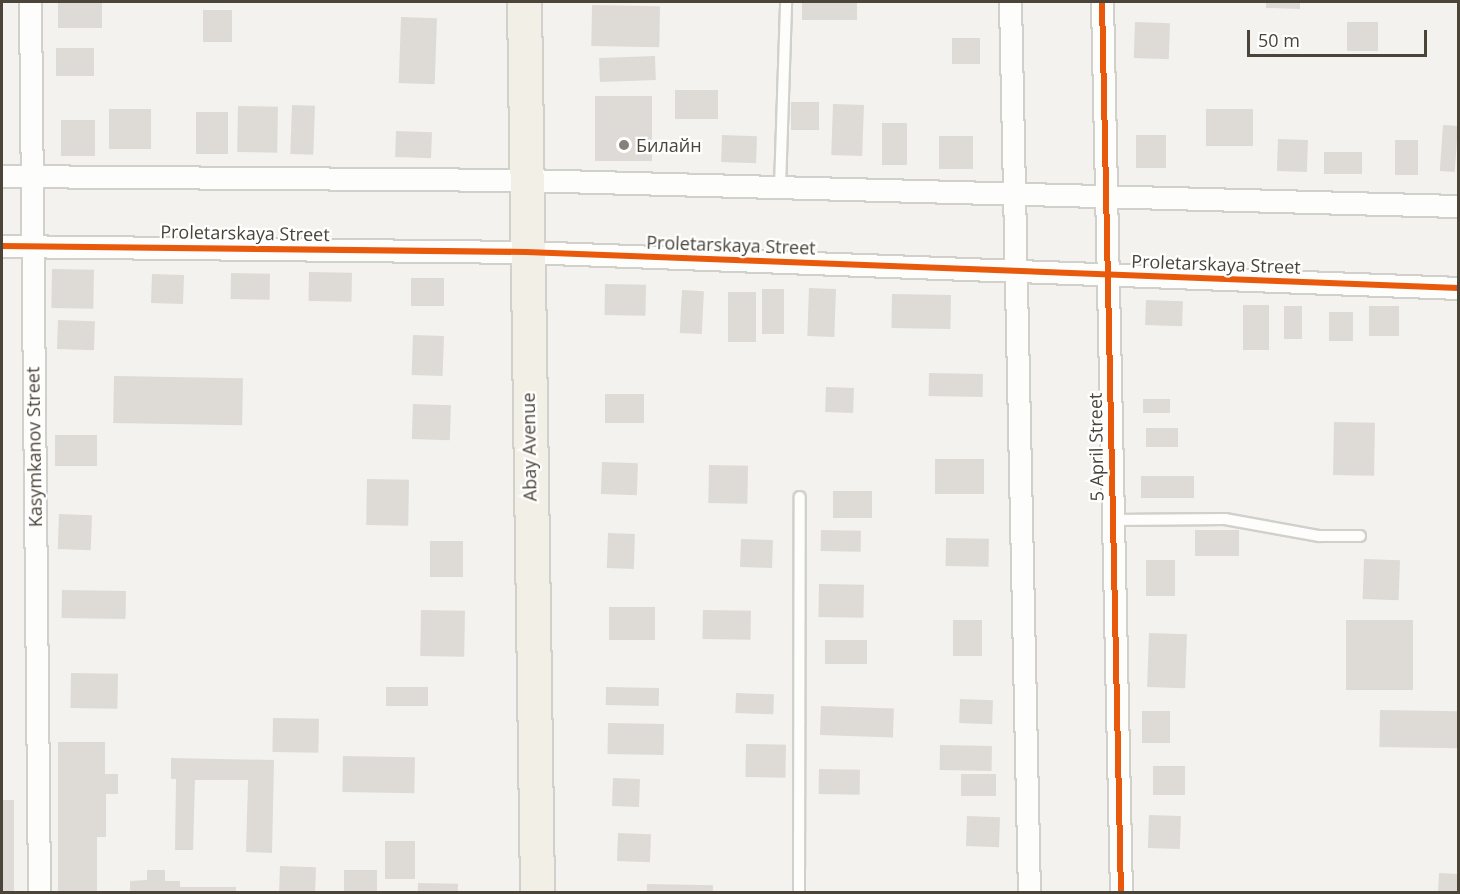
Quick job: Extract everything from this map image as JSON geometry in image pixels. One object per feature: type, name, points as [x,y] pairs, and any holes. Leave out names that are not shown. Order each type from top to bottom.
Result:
[{"type":"main road","name":"Abay Avenue","points":[[524,2],[537,892]]},
{"type":"street","name":"Kasymkanov Street","points":[[30,2],[39,892]]},
{"type":"street","points":[[1010,2],[1029,892]]},
{"type":"street","name":"5 April Street","points":[[1102,2],[1121,892]]},
{"type":"street","points":[[2,176],[525,180],[1458,206]]},
{"type":"street","name":"Proletarskaya Street","points":[[2,246],[526,252],[1458,288]]},
{"type":"lane","points":[[780,187],[786,2]]},
{"type":"lane","points":[[799,892],[800,497]]},
{"type":"lane","points":[[1113,520],[1225,519],[1319,536],[1360,536]]},
{"type":"building","points":[[58,2],[102,2],[102,28],[58,28]]},
{"type":"building","points":[[802,2],[857,2],[857,20],[802,20]]},
{"type":"building","points":[[1266,2],[1300,2],[1300,9],[1266,8]]},
{"type":"building","points":[[592,5],[660,6],[659,47],[591,46]]},
{"type":"building","points":[[203,10],[232,10],[232,42],[203,42]]},
{"type":"building","points":[[401,17],[437,18],[435,84],[399,83]]},
{"type":"building","points":[[1135,22],[1170,23],[1169,59],[1134,58]]},
{"type":"building","points":[[1347,22],[1378,22],[1378,51],[1347,51]]},
{"type":"building","points":[[952,38],[980,38],[980,64],[952,64]]},
{"type":"building","points":[[56,48],[94,48],[94,76],[56,76]]},
{"type":"building","points":[[655,56],[656,80],[600,82],[599,58]]},
{"type":"building","points":[[675,90],[718,90],[718,119],[675,119]]},
{"type":"building","name":"Билайн","points":[[595,96],[652,96],[652,161],[595,161]]},
{"type":"building","points":[[791,102],[819,102],[819,130],[791,130]]},
{"type":"building","points":[[833,104],[864,105],[862,156],[831,155]]},
{"type":"building","points":[[292,105],[315,106],[313,155],[290,154]]},
{"type":"building","points":[[238,106],[278,107],[277,153],[237,152]]},
{"type":"building","points":[[109,109],[151,109],[151,149],[109,149]]},
{"type":"building","points":[[1206,109],[1253,109],[1253,146],[1206,146]]},
{"type":"building","points":[[196,112],[228,112],[228,154],[196,154]]},
{"type":"building","points":[[61,120],[95,120],[95,156],[61,156]]},
{"type":"building","points":[[882,123],[907,123],[907,165],[882,165]]},
{"type":"building","points":[[1443,125],[1458,126],[1455,172],[1440,171]]},
{"type":"building","points":[[396,131],[432,132],[431,158],[395,157]]},
{"type":"building","points":[[722,135],[757,136],[756,163],[721,162]]},
{"type":"building","points":[[1136,135],[1166,135],[1166,168],[1136,168]]},
{"type":"building","points":[[939,136],[973,136],[973,169],[939,169]]},
{"type":"building","points":[[1278,139],[1308,140],[1307,172],[1277,171]]},
{"type":"building","points":[[1395,140],[1418,140],[1418,175],[1395,175]]},
{"type":"building","points":[[1324,152],[1362,152],[1362,174],[1324,174]]},
{"type":"building","points":[[52,269],[94,270],[93,309],[51,308]]},
{"type":"building","points":[[309,272],[352,273],[351,302],[308,301]]},
{"type":"building","points":[[231,273],[270,274],[270,300],[231,299]]},
{"type":"building","points":[[152,274],[184,275],[183,304],[151,303]]},
{"type":"building","points":[[411,278],[444,278],[444,306],[411,306]]},
{"type":"building","points":[[605,284],[646,285],[645,316],[604,315]]},
{"type":"building","points":[[809,288],[836,289],[834,337],[807,336]]},
{"type":"building","points":[[762,289],[784,289],[784,334],[762,334]]},
{"type":"building","points":[[682,290],[704,291],[702,334],[680,333]]},
{"type":"building","points":[[728,292],[756,292],[756,342],[728,342]]},
{"type":"building","points":[[892,294],[951,295],[950,329],[891,328]]},
{"type":"building","points":[[1146,300],[1183,301],[1182,326],[1145,325]]},
{"type":"building","points":[[1243,305],[1269,305],[1269,350],[1243,350]]},
{"type":"building","points":[[1284,306],[1302,306],[1302,339],[1284,339]]},
{"type":"building","points":[[1369,306],[1399,306],[1399,336],[1369,336]]},
{"type":"building","points":[[1329,312],[1353,312],[1353,341],[1329,341]]},
{"type":"building","points":[[58,320],[95,321],[94,350],[57,349]]},
{"type":"building","points":[[413,335],[444,336],[443,376],[412,375]]},
{"type":"building","points":[[929,373],[983,374],[983,397],[929,396]]},
{"type":"building","points":[[114,376],[243,378],[242,425],[113,423]]},
{"type":"building","points":[[826,387],[854,388],[853,413],[825,412]]},
{"type":"building","points":[[605,394],[644,394],[644,423],[605,423]]},
{"type":"building","points":[[1143,399],[1170,399],[1170,413],[1143,413]]},
{"type":"building","points":[[413,404],[451,405],[450,440],[412,439]]},
{"type":"building","points":[[1334,422],[1375,423],[1374,476],[1333,475]]},
{"type":"building","points":[[1146,428],[1178,428],[1178,447],[1146,447]]},
{"type":"building","points":[[55,435],[97,435],[97,466],[55,466]]},
{"type":"building","points":[[935,459],[984,459],[984,494],[935,494]]},
{"type":"building","points":[[602,462],[638,463],[637,495],[601,494]]},
{"type":"building","points":[[709,465],[748,466],[747,504],[708,503]]},
{"type":"building","points":[[1141,476],[1194,476],[1194,498],[1141,498]]},
{"type":"building","points":[[367,479],[409,480],[408,526],[366,525]]},
{"type":"building","points":[[833,491],[872,491],[872,518],[833,518]]},
{"type":"building","points":[[59,514],[92,515],[91,550],[58,549]]},
{"type":"building","points":[[821,530],[861,531],[861,552],[821,551]]},
{"type":"building","points":[[1195,530],[1239,530],[1239,556],[1195,556]]},
{"type":"building","points":[[608,533],[635,534],[634,569],[607,568]]},
{"type":"building","points":[[946,538],[989,539],[989,567],[946,566]]},
{"type":"building","points":[[741,539],[773,540],[772,568],[740,567]]},
{"type":"building","points":[[430,541],[463,541],[463,577],[430,577]]},
{"type":"building","points":[[1364,559],[1400,560],[1399,600],[1363,599]]},
{"type":"building","points":[[1146,560],[1175,560],[1175,596],[1146,596]]},
{"type":"building","points":[[819,584],[864,585],[863,618],[818,617]]},
{"type":"building","points":[[62,590],[126,591],[126,619],[62,618]]},
{"type":"building","points":[[609,607],[655,607],[655,640],[609,640]]},
{"type":"building","points":[[421,610],[465,611],[464,657],[420,656]]},
{"type":"building","points":[[703,610],[751,611],[750,640],[702,639]]},
{"type":"building","points":[[953,620],[982,620],[982,656],[953,656]]},
{"type":"building","points":[[1346,620],[1413,620],[1413,690],[1346,690]]},
{"type":"building","points":[[1149,633],[1187,634],[1185,688],[1147,687]]},
{"type":"building","points":[[825,640],[867,640],[867,664],[825,664]]},
{"type":"building","points":[[71,673],[118,674],[117,709],[70,708]]},
{"type":"building","points":[[386,687],[428,687],[428,706],[386,706]]},
{"type":"building","points":[[606,687],[659,688],[659,706],[606,705]]},
{"type":"building","points":[[736,693],[774,694],[773,714],[735,713]]},
{"type":"building","points":[[960,699],[993,700],[992,724],[959,723]]},
{"type":"building","points":[[821,706],[894,709],[893,738],[820,735]]},
{"type":"building","points":[[1380,710],[1458,711],[1457,748],[1379,747]]},
{"type":"building","points":[[1142,711],[1170,711],[1170,743],[1142,743]]},
{"type":"building","points":[[273,718],[319,719],[318,753],[272,752]]},
{"type":"building","points":[[608,723],[664,724],[663,755],[607,754]]},
{"type":"building","points":[[58,742],[105,742],[105,774],[118,774],[118,794],[106,794],[106,837],[97,837],[97,892],[58,892]]},
{"type":"building","points":[[746,744],[786,745],[785,778],[745,777]]},
{"type":"building","points":[[940,745],[992,746],[992,771],[940,770]]},
{"type":"building","points":[[343,756],[415,757],[414,793],[342,792]]},
{"type":"building","points":[[171,758],[274,760],[272,853],[246,852],[248,780],[195,780],[193,850],[175,850],[176,779],[171,779]]},
{"type":"building","points":[[1153,766],[1185,766],[1185,795],[1153,795]]},
{"type":"building","points":[[819,769],[860,770],[860,795],[819,794]]},
{"type":"building","points":[[961,774],[996,774],[996,796],[961,796]]},
{"type":"building","points":[[613,778],[640,779],[639,807],[612,806]]},
{"type":"building","points":[[2,800],[14,800],[14,892],[2,892]]},
{"type":"building","points":[[1149,815],[1181,816],[1180,849],[1148,848]]},
{"type":"building","points":[[967,816],[1000,817],[999,847],[966,846]]},
{"type":"building","points":[[618,833],[651,834],[650,862],[617,861]]},
{"type":"building","points":[[385,841],[415,841],[415,879],[385,879]]},
{"type":"building","points":[[280,866],[316,867],[315,892],[279,892]]},
{"type":"building","points":[[147,870],[165,870],[165,881],[180,881],[180,887],[236,887],[236,892],[130,892],[130,881],[147,880]]},
{"type":"building","points":[[344,870],[377,870],[377,892],[344,892]]},
{"type":"building","points":[[1439,873],[1458,874],[1457,892],[1438,892]]},
{"type":"building","points":[[418,883],[458,884],[458,892],[418,892]]},
{"type":"building","points":[[647,884],[713,885],[713,892],[647,892]]},
{"type":"cycle path","points":[[1102,2],[1121,892]]},
{"type":"cycle path","points":[[2,246],[526,252],[1458,288]]},
{"type":"place","name":"Билайн","points":[[624,145]]}]
